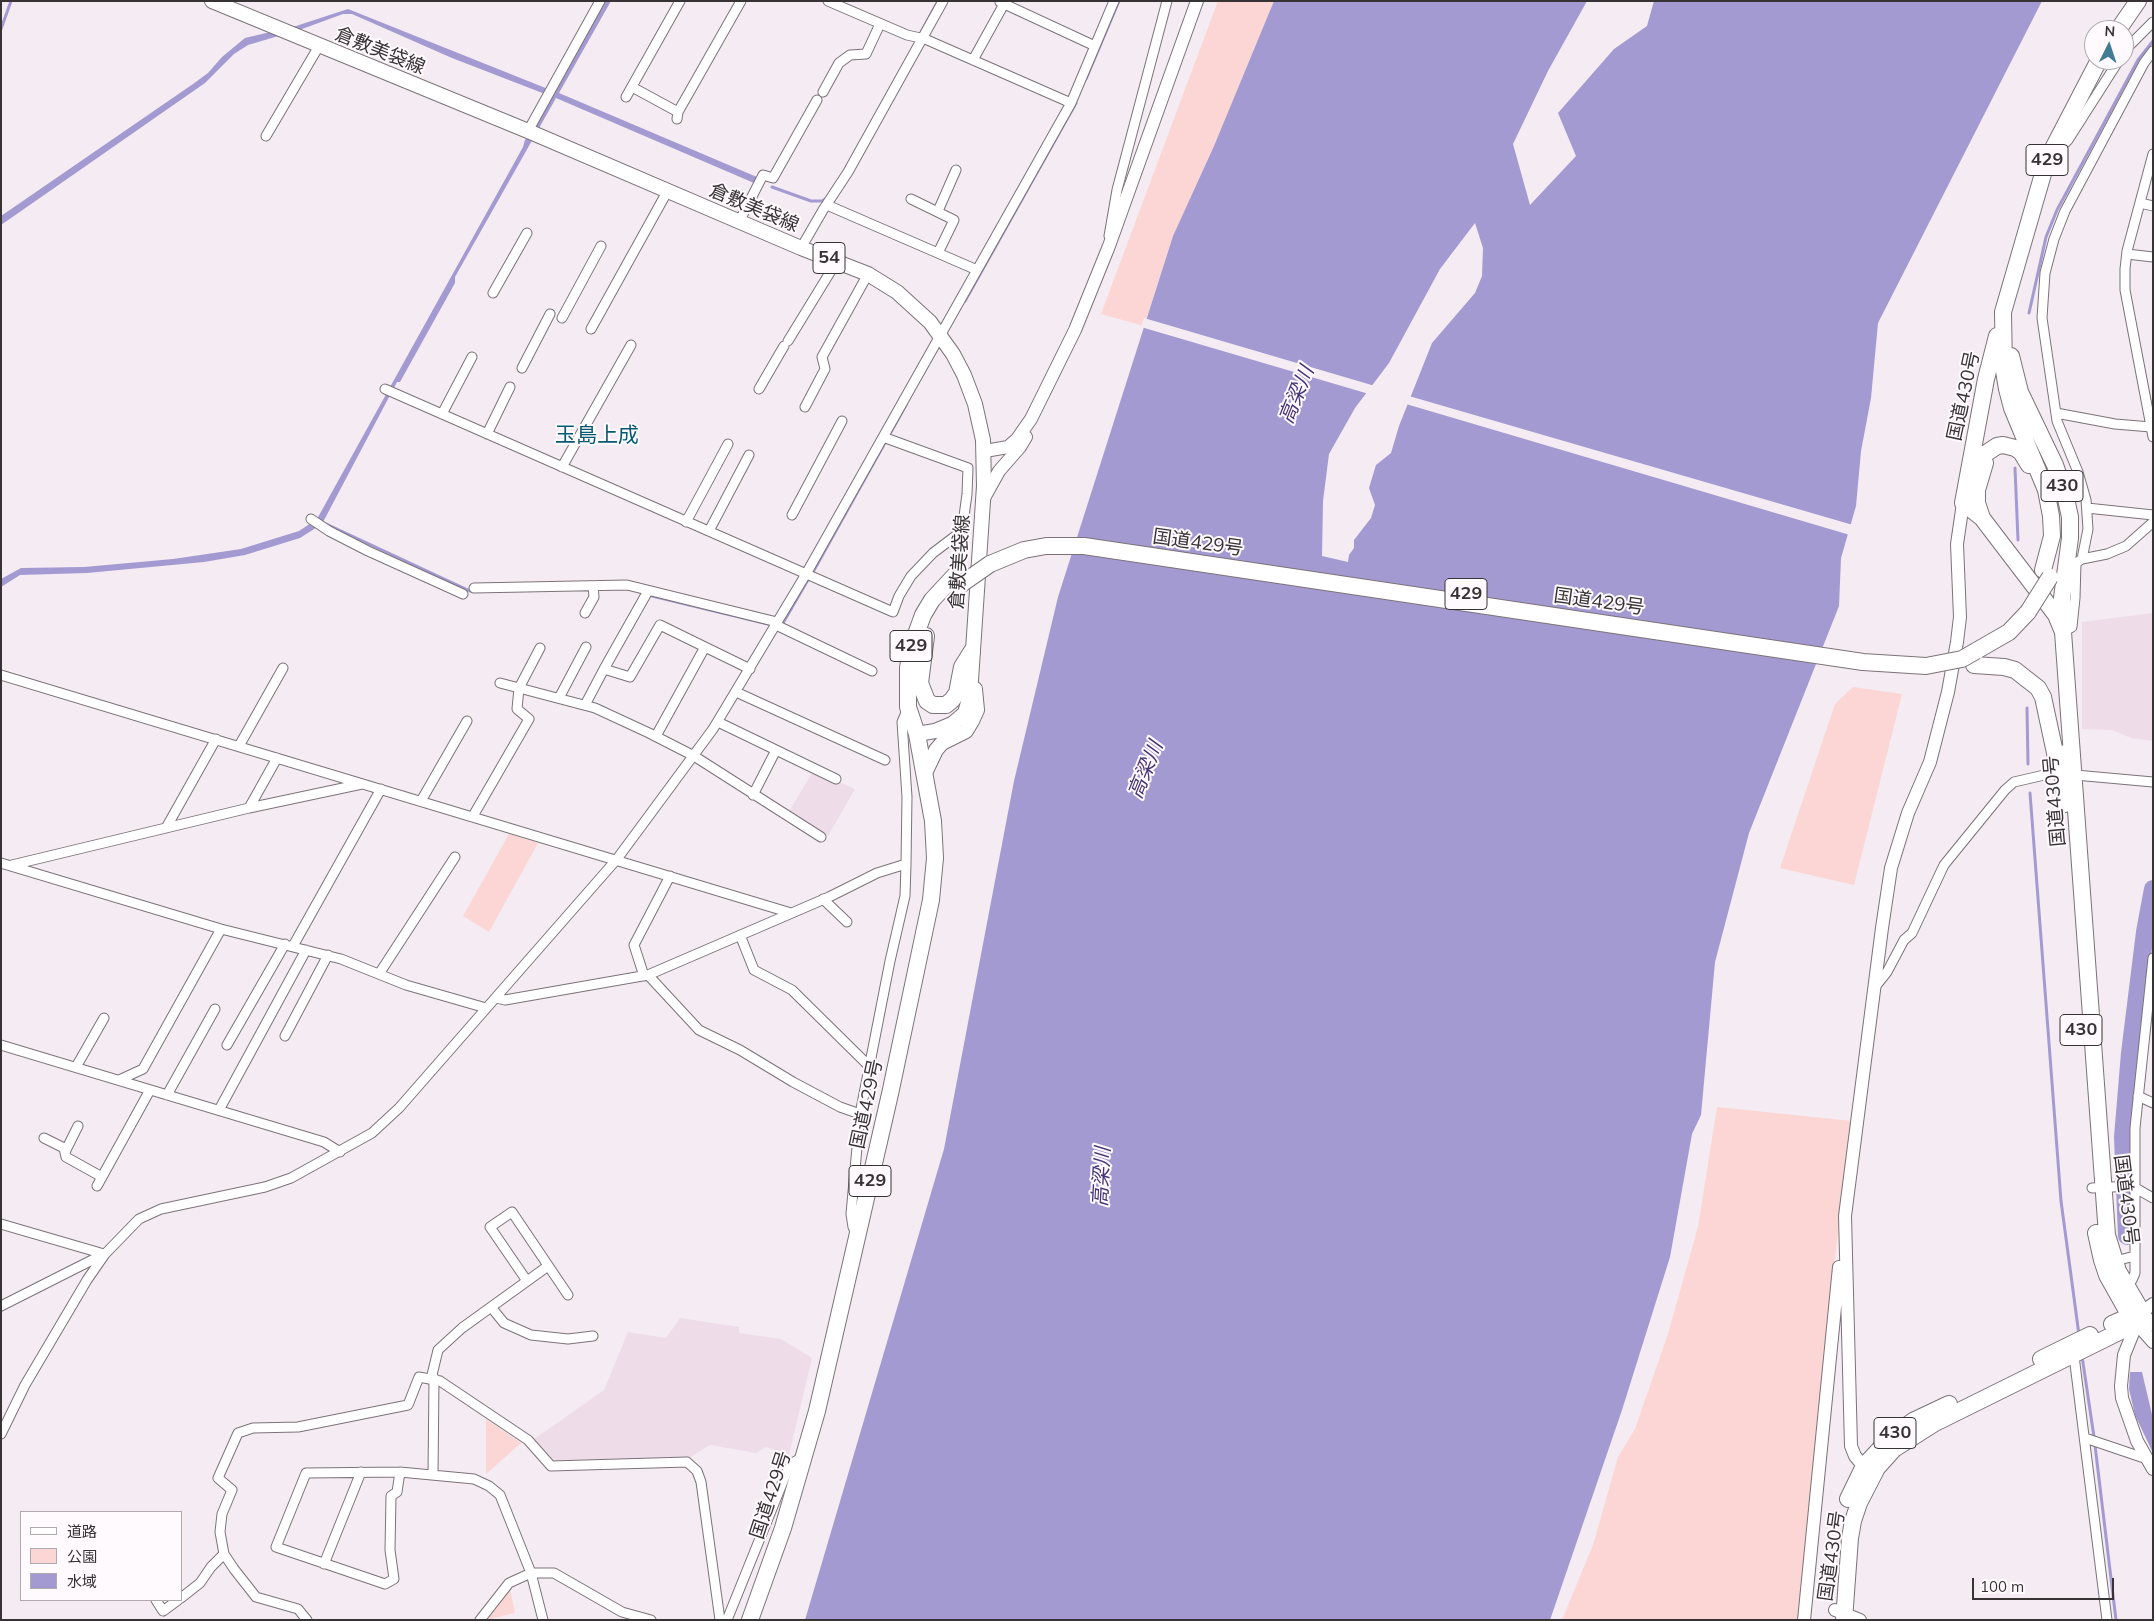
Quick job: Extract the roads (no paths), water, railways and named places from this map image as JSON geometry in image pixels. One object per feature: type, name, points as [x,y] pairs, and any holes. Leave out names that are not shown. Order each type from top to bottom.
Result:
[{"type":"highway","points":[[2125,20],[2138,1]]},
{"type":"highway","name":"国道429号","points":[[2046,573],[2052,536],[2051,516],[2046,490],[2012,408],[2007,389],[2004,370],[2003,312],[2047,160],[2094,70]]},
{"type":"highway","name":"国道429号","points":[[750,1620],[783,1528],[805,1456],[890,1094],[930,900],[935,858],[933,822],[917,734],[908,707],[908,668],[916,632],[932,600],[958,580],[988,552],[1004,546],[1044,537],[1085,537],[1862,654],[1906,658],[1926,657],[1966,648],[1976,652],[2010,618],[2025,608],[2056,559],[2059,542],[2057,502],[2020,411],[2010,373],[2009,349],[2015,268]]},
{"type":"highway","name":"国道430号","points":[[2003,312],[1986,379],[1963,503],[1982,518],[2056,615],[2063,632]]},
{"type":"highway","name":"国道430号","points":[[2009,349],[2020,392],[2055,466],[2068,510],[2070,538],[2062,588],[2069,737],[2068,774],[2109,1262],[2118,1295],[2143,1316]]},
{"type":"highway","name":"国道429号","points":[[1990,449],[2003,445],[2015,448],[2021,452],[2046,490]]},
{"type":"highway","points":[[1963,503],[1980,459],[1990,449]]},
{"type":"highway","points":[[1982,518],[1977,503],[1977,490],[1981,472],[1990,449]]},
{"type":"highway","name":"国道429号","points":[[917,734],[918,704],[916,682],[920,657],[933,619],[958,580],[1024,550],[1046,546],[1084,546],[1863,662],[1926,666]]},
{"type":"highway","points":[[926,636],[920,683],[927,702],[933,705],[946,705],[952,700],[956,693],[962,667],[972,650]]},
{"type":"highway","name":"国道430号","points":[[1926,666],[1976,652],[2004,667],[2015,670],[2038,688],[2043,697],[2057,762],[2068,774]]},
{"type":"highway","name":"国道430号","points":[[2109,1262],[2126,1284],[2143,1316]]},
{"type":"highway","name":"国道430号","points":[[1839,1616],[1853,1521],[1868,1471],[1877,1468],[1894,1449],[1911,1437],[2143,1316]]},
{"type":"main road","name":"倉敷美袋線","points":[[212,1],[528,131],[801,248],[868,274],[897,292],[915,307],[940,335],[964,375],[975,404],[985,451],[984,498],[970,695],[965,713],[952,724],[935,731],[917,734]]},
{"type":"main road","points":[[925,773],[936,750],[942,743],[966,731],[977,710],[977,695],[971,671]]},
{"type":"street","points":[[528,131],[600,1]]},
{"type":"street","points":[[626,97],[680,1]]},
{"type":"street","points":[[632,87],[677,116],[741,1]]},
{"type":"street","points":[[828,1],[880,24],[911,36],[922,38],[1071,103]]},
{"type":"street","points":[[801,248],[822,210],[828,204],[875,126],[943,1]]},
{"type":"street","points":[[1,1434],[26,1385],[105,1254],[139,1219],[161,1210],[265,1187],[292,1177],[372,1133],[399,1108],[617,859],[718,722],[806,574],[1071,103],[1114,1]]},
{"type":"street","points":[[1109,246],[1109,229],[1117,190],[1167,1]]},
{"type":"street","points":[[985,451],[1008,447],[1017,439],[1031,419],[1075,330],[1109,246],[1197,1]]},
{"type":"street","points":[[973,60],[1002,3],[1095,46]]},
{"type":"street","points":[[2134,41],[2153,22]]},
{"type":"street","points":[[739,222],[763,175],[773,178],[839,63],[850,54],[866,54],[880,24]]},
{"type":"street","points":[[266,136],[319,46]]},
{"type":"street","points":[[2082,559],[2088,529],[2087,508],[2078,472],[2056,413],[2042,318],[2044,272],[2064,211],[2144,63],[2153,51]]},
{"type":"street","points":[[2047,160],[2068,140],[2113,70]]},
{"type":"street","points":[[2153,154],[2127,254],[2125,290],[2153,437]]},
{"type":"street","points":[[938,211],[956,170]]},
{"type":"street","points":[[591,329],[667,192]]},
{"type":"street","points":[[911,198],[954,220],[938,253]]},
{"type":"street","points":[[828,204],[977,270]]},
{"type":"street","points":[[2140,204],[2153,206]]},
{"type":"street","points":[[492,293],[527,233]]},
{"type":"street","points":[[562,318],[601,246]]},
{"type":"street","points":[[2127,254],[2153,257]]},
{"type":"street","points":[[759,389],[837,261]]},
{"type":"street","points":[[805,407],[825,369],[822,357],[868,274]]},
{"type":"street","points":[[522,368],[550,314]]},
{"type":"street","points":[[562,467],[631,344]]},
{"type":"street","points":[[442,414],[472,357]]},
{"type":"street","points":[[487,434],[510,387]]},
{"type":"street","points":[[385,389],[893,612],[911,576],[933,552],[962,531],[968,468],[883,437]]},
{"type":"street","points":[[984,498],[999,472],[1020,447],[1030,431],[1044,393]]},
{"type":"street","points":[[2056,413],[2115,424],[2150,427]]},
{"type":"street","points":[[792,514],[842,422]]},
{"type":"street","points":[[686,522],[728,444]]},
{"type":"street","points":[[709,531],[749,455]]},
{"type":"street","points":[[1868,1471],[1855,1456],[1851,1446],[1846,1216],[1874,989],[1892,868],[1908,812],[1930,762],[1948,692],[1954,659],[1960,617],[1957,544],[1963,503]]},
{"type":"street","points":[[2087,508],[2153,515]]},
{"type":"street","points":[[311,520],[368,551],[463,594]]},
{"type":"street","points":[[2063,632],[2072,627],[2075,610],[2076,563],[2082,559],[2107,554],[2126,546],[2153,522]]},
{"type":"street","points":[[474,588],[594,589],[627,585],[646,593],[777,623],[872,671]]},
{"type":"street","points":[[585,613],[594,597],[594,589]]},
{"type":"street","points":[[584,705],[646,593]]},
{"type":"street","points":[[604,669],[630,677],[660,625],[750,668]]},
{"type":"street","points":[[656,736],[705,646]]},
{"type":"street","points":[[559,698],[586,647]]},
{"type":"street","points":[[473,816],[529,719],[517,710],[519,688],[540,648]]},
{"type":"street","points":[[239,746],[283,668]]},
{"type":"street","points":[[3,678],[216,739],[791,913]]},
{"type":"street","points":[[500,683],[595,708],[656,736],[694,756],[821,837]]},
{"type":"street","points":[[736,692],[885,760]]},
{"type":"street","points":[[858,1236],[853,1227],[851,1214],[860,1114],[890,961],[905,896],[908,797],[902,722],[908,707]]},
{"type":"street","points":[[421,801],[467,721]]},
{"type":"street","points":[[718,722],[836,779]]},
{"type":"street","points":[[166,828],[216,739]]},
{"type":"street","points":[[753,795],[776,750]]},
{"type":"street","points":[[249,808],[277,758]]},
{"type":"street","points":[[1874,989],[1887,972],[1904,940],[1912,933],[1944,865],[2005,790],[2014,782],[2053,773],[2153,782]]},
{"type":"street","points":[[6,864],[249,808],[365,784]]},
{"type":"street","points":[[227,1045],[289,945],[381,789]]},
{"type":"street","points":[[379,974],[455,858]]},
{"type":"street","points":[[6,864],[221,929],[328,955],[406,985],[486,1008]]},
{"type":"street","points":[[496,998],[505,1000],[646,975],[823,899],[877,873],[906,864]]},
{"type":"street","points":[[670,876],[634,945],[646,975],[699,1030],[740,1050],[792,1082],[840,1107],[860,1114]]},
{"type":"street","points":[[823,899],[847,922]]},
{"type":"street","points":[[119,1080],[143,1069],[221,929]]},
{"type":"street","points":[[740,935],[754,970],[792,990],[869,1066]]},
{"type":"street","points":[[219,1110],[306,950]]},
{"type":"street","points":[[285,1036],[328,955]]},
{"type":"street","points":[[2126,1284],[2132,1280],[2135,1273],[2135,1128],[2153,958]]},
{"type":"street","points":[[167,1095],[216,1009]]},
{"type":"street","points":[[76,1067],[104,1018]]},
{"type":"street","points":[[1,1045],[324,1142],[340,1152]]},
{"type":"street","points":[[96,1186],[150,1090]]},
{"type":"street","points":[[2138,1096],[2153,1103]]},
{"type":"street","points":[[65,1152],[78,1126]]},
{"type":"street","points":[[44,1138],[64,1148],[66,1157],[102,1177]]},
{"type":"street","points":[[2104,1187],[2134,1186],[2153,1198]]},
{"type":"street","points":[[527,1281],[490,1227],[512,1212],[568,1295]]},
{"type":"street","points":[[1,1224],[85,1250],[105,1254]]},
{"type":"street","points":[[1804,1620],[1840,1258],[1846,1248]]},
{"type":"street","points":[[1,1306],[105,1254]]},
{"type":"street","points":[[2109,1262],[2135,1256]]},
{"type":"street","points":[[433,1475],[434,1378],[432,1375],[438,1350],[462,1328],[548,1266]]},
{"type":"street","points":[[492,1307],[504,1323],[531,1335],[568,1339],[593,1336]]},
{"type":"street","points":[[2143,1316],[2153,1342]]},
{"type":"street","points":[[2143,1316],[2124,1355],[2121,1386],[2122,1398],[2137,1441],[2150,1464]]},
{"type":"street","points":[[2079,1348],[2092,1440],[2107,1620]]},
{"type":"street","points":[[307,1620],[298,1609],[256,1596],[224,1554],[220,1532],[222,1514],[232,1490],[218,1478],[238,1433],[253,1428],[298,1427],[408,1405],[419,1376],[434,1378],[528,1440],[551,1466],[688,1462],[697,1471],[701,1482],[720,1620]]},
{"type":"street","points":[[2092,1440],[2150,1464]]},
{"type":"street","points":[[727,1620],[788,1469],[792,1463],[805,1456]]},
{"type":"street","points":[[324,1564],[361,1472]]},
{"type":"street","points":[[400,1472],[397,1492],[391,1496],[390,1550],[394,1579],[385,1584],[276,1547],[306,1473],[400,1472],[474,1480],[489,1486],[500,1495],[531,1573],[543,1620]]},
{"type":"street","points":[[182,1597],[200,1583],[211,1566],[224,1554]]},
{"type":"street","points":[[480,1620],[509,1583],[531,1573],[554,1573],[622,1612],[651,1620]]},
{"type":"street","points":[[157,1601],[163,1611],[177,1601]]},
{"type":"street","points":[[1839,1616],[1860,1620]]},
{"type":"water","points":[[604,1],[611,1],[559,93],[757,177],[754,183],[556,98],[455,277],[455,283],[400,382],[397,382],[322,524],[300,538],[245,555],[204,562],[87,573],[20,575],[1,587],[1,579],[21,568],[84,567],[173,559],[241,549],[299,531],[317,519],[535,125],[545,94],[452,58],[352,14],[343,14],[302,29],[248,45],[234,54],[205,83],[1,225],[1,216],[193,84],[208,73],[222,57],[245,38],[296,26],[348,9],[553,91]]},
{"type":"water","name":"高梁川","points":[[1274,1],[1587,1],[1548,71],[1513,144],[1530,205],[1576,156],[1558,113],[1614,49],[1647,26],[1654,1],[2042,1],[1878,323],[1871,398],[1861,451],[1856,506],[1841,558],[1839,606],[1749,833],[1715,962],[1701,1115],[1692,1134],[1670,1257],[1622,1410],[1550,1620],[805,1620],[944,1149],[1014,781],[1058,597],[1173,236],[1214,146]],"holes":[[[1475,223],[1483,248],[1482,276],[1475,293],[1432,343],[1399,426],[1391,453],[1376,465],[1369,488],[1375,505],[1371,518],[1354,540],[1354,548],[1349,555],[1348,562],[1322,556],[1323,501],[1329,454],[1355,408],[1389,363],[1440,269]]]},
{"type":"water","points":[[2130,1372],[2142,1372],[2153,1419],[2153,1453],[2135,1415],[2129,1389]]},
{"type":"waterway","points":[[1,29],[11,1]]},
{"type":"waterway","points":[[919,36],[938,1]]},
{"type":"waterway","points":[[1086,79],[1119,1]]},
{"type":"waterway","points":[[2029,313],[2046,237],[2057,210],[2138,60],[2153,41]]},
{"type":"waterway","points":[[965,301],[1076,103]]},
{"type":"waterway","points":[[772,187],[811,201],[822,201],[827,198]]},
{"type":"waterway","points":[[813,572],[906,405]]},
{"type":"waterway","points":[[2015,468],[2018,540]]},
{"type":"waterway","points":[[324,523],[470,591],[475,591]]},
{"type":"waterway","points":[[783,623],[809,578]]},
{"type":"waterway","points":[[648,595],[768,624]]},
{"type":"waterway","points":[[2027,708],[2028,764]]},
{"type":"waterway","points":[[2030,793],[2061,1201],[2079,1335]]},
{"type":"waterway","points":[[2127,1236],[2123,1137],[2130,1053],[2145,932],[2153,889]]},
{"type":"waterway","points":[[2082,1356],[2094,1437],[2116,1620]]},
{"type":"district","name":"玉島上成","points":[[597,436]]}]
